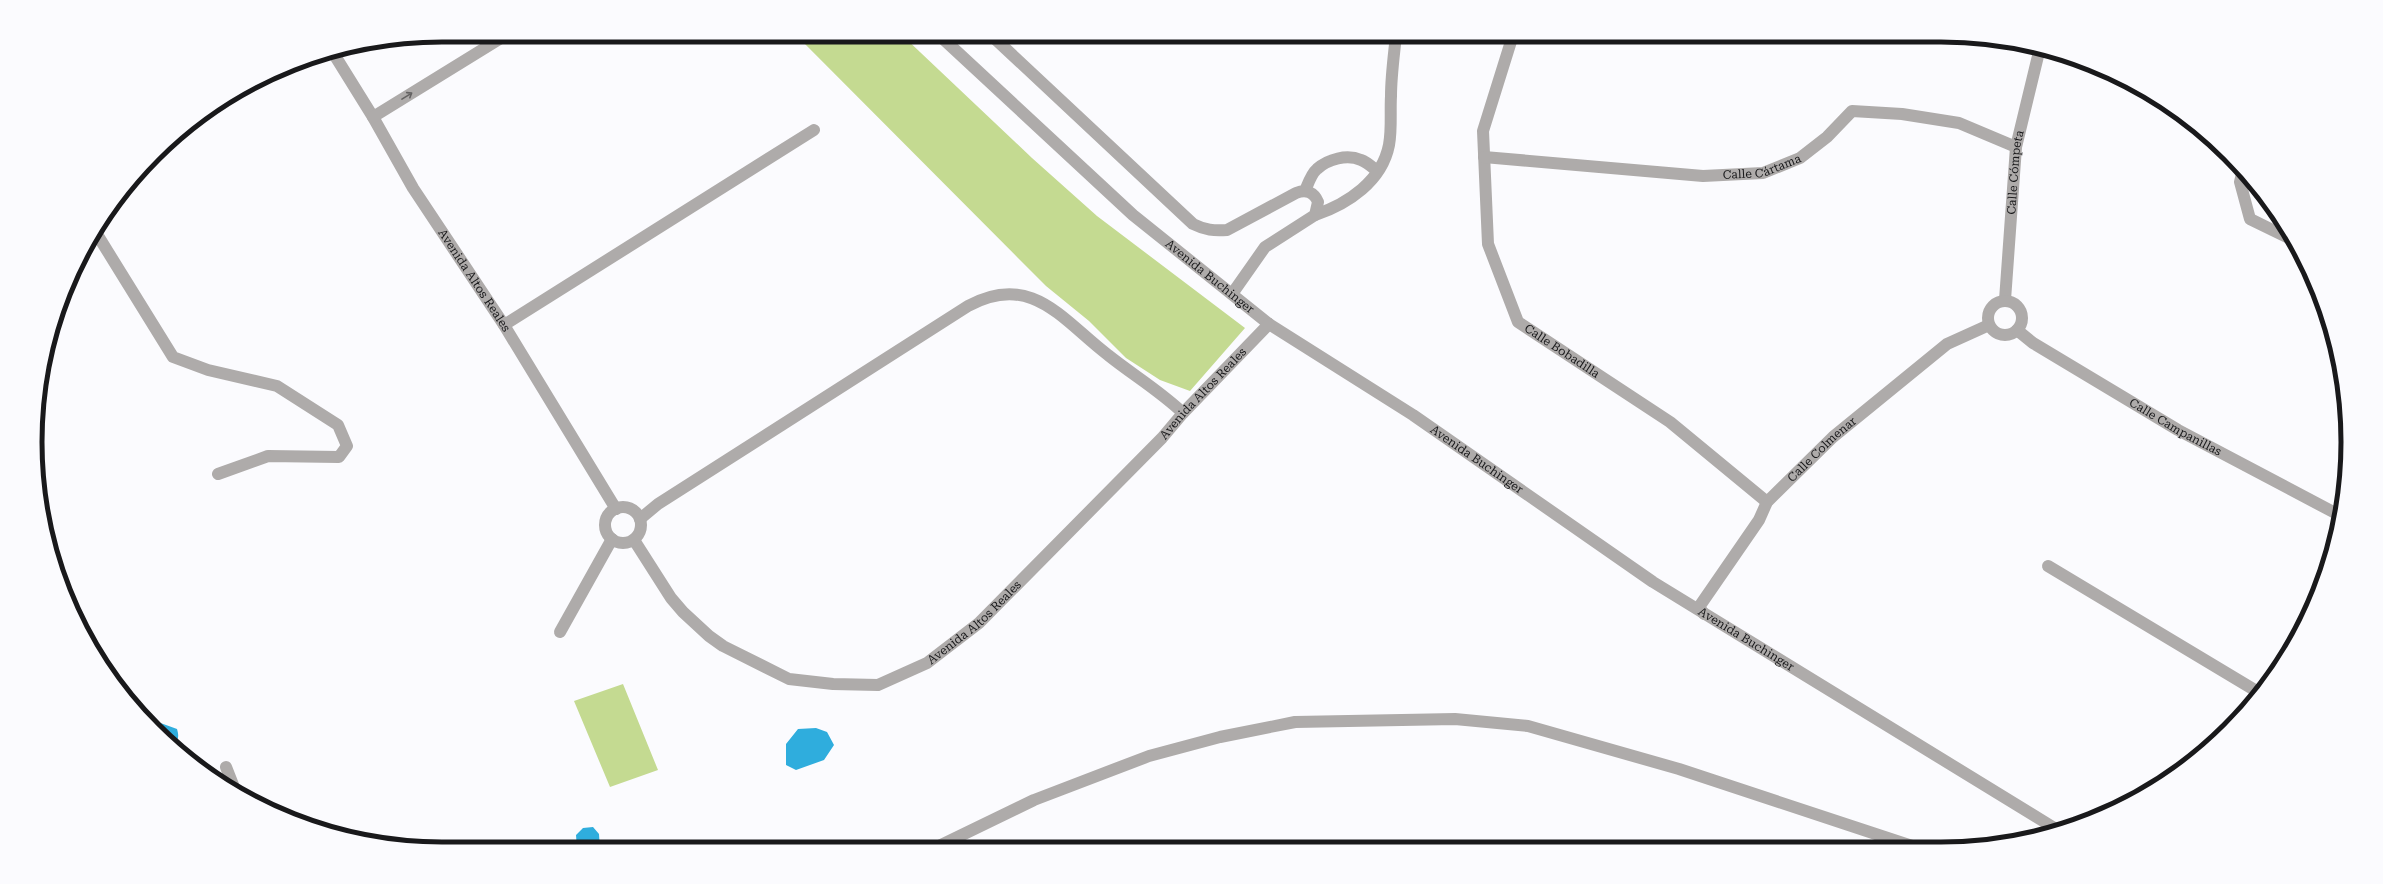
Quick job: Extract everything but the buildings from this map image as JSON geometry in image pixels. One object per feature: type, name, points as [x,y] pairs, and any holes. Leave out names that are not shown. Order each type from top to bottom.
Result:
[{"type":"street","points":[[373,117],[495,42]]},
{"type":"street","name":"Avenida Buchinger","points":[[947,42],[1133,215],[1269,324],[1413,414],[1652,582],[2051,826]]},
{"type":"street","points":[[998,42],[1193,224],[1204,229],[1215,231],[1227,230],[1296,193],[1305,191],[1313,194],[1318,202],[1315,215]]},
{"type":"street","points":[[1232,294],[1265,247],[1315,215],[1340,205],[1359,193],[1377,171],[1386,155],[1389,144],[1395,42]]},
{"type":"street","name":"Calle Bobadilla","points":[[1511,42],[1483,131],[1488,244],[1518,322],[1670,422],[1767,502]]},
{"type":"street","name":"Calle Cómpeta","points":[[2005,300],[2016,147],[2039,55]]},
{"type":"street","name":"Avenida Altos Reales","points":[[336,57],[373,117],[413,188],[504,325],[616,509]]},
{"type":"street","name":"Calle Cártama","points":[[1484,157],[1703,176],[1763,173],[1800,158],[1827,137],[1852,111],[1902,114],[1959,123],[2016,147]]},
{"type":"street","points":[[504,325],[814,130]]},
{"type":"street","points":[[1305,191],[1316,169],[1330,161],[1344,157],[1361,160],[1377,171]]},
{"type":"street","points":[[2241,177],[2240,182],[2250,219],[2283,235]]},
{"type":"street","points":[[99,237],[173,357],[208,370],[277,386],[338,425],[347,446],[340,457],[268,456],[218,474]]},
{"type":"street","points":[[640,519],[658,504],[982,298],[1021,295],[1041,301],[1057,310],[1104,352],[1163,394],[1183,413]]},
{"type":"street","points":[[2005,300],[2015,303],[2022,313],[2022,319],[2017,330],[2007,335],[2001,335],[1992,330],[1989,325],[1987,314],[1989,309],[1998,302],[2005,300]]},
{"type":"street","name":"Avenida Altos Reales","points":[[634,540],[671,598],[683,612],[709,636],[723,646],[789,679],[833,684],[878,685],[927,663],[980,623],[1162,438],[1183,413],[1269,324]]},
{"type":"street","name":"Calle Colmenar","points":[[1704,614],[1699,607],[1759,520],[1767,502],[1833,437],[1947,344],[1989,325]]},
{"type":"street","name":"Calle Campanillas","points":[[2017,330],[2033,343],[2178,430],[2335,512]]},
{"type":"street","points":[[621,508],[632,510],[640,519],[640,531],[634,540],[622,543],[612,539],[606,529],[606,523],[611,513],[616,509],[621,508]]},
{"type":"street","points":[[560,632],[612,539]]},
{"type":"street","points":[[2048,566],[2255,690]]},
{"type":"street","points":[[947,842],[1034,800],[1149,756],[1220,737],[1295,722],[1455,719],[1528,726],[1679,769],[1900,842]]},
{"type":"street","points":[[226,767],[232,782]]},
{"type":"green space","points":[[803,42],[909,42],[1032,158],[1097,216],[1245,328],[1190,391],[1160,380],[1126,358],[1089,321],[1046,286]]},
{"type":"green space","points":[[623,684],[658,770],[610,787],[574,701]]},
{"type":"water","points":[[155,721],[177,729],[178,738],[176,741]]},
{"type":"water","points":[[816,728],[827,732],[834,745],[824,760],[796,770],[786,765],[786,744],[798,729]]},
{"type":"water","points":[[593,827],[599,834],[600,842],[576,842],[576,835],[583,828]]}]
